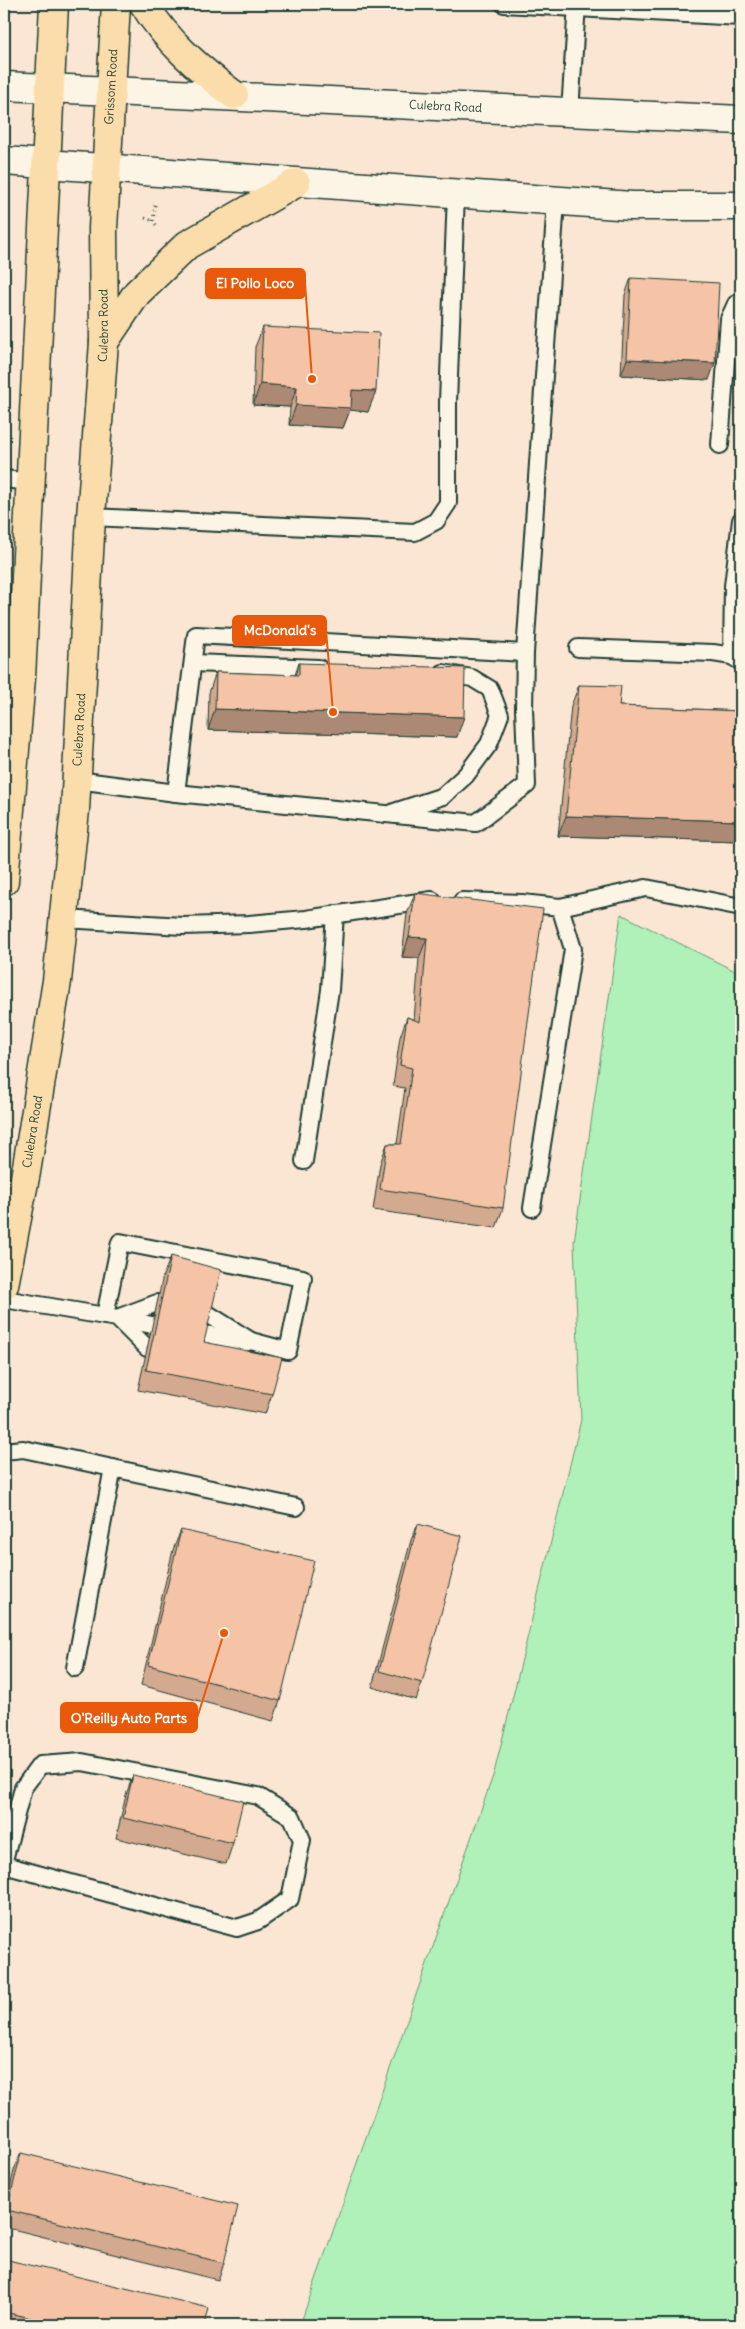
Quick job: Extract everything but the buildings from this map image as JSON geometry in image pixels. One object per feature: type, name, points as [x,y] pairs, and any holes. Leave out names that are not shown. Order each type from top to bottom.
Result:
[{"type":"main road","points":[[4,881],[17,480],[46,165],[54,4]]},
{"type":"main road","name":"Grissom Road","points":[[105,170],[116,4]]},
{"type":"main road","points":[[144,4],[176,47],[197,67],[234,95]]},
{"type":"main road","name":"Culebra Road","points":[[4,86],[234,95],[741,120]]},
{"type":"main road","points":[[4,161],[105,170],[632,206],[741,206]]},
{"type":"main road","name":"Culebra Road","points":[[4,1285],[27,1162],[57,980],[77,780],[91,517],[104,342],[103,228],[105,170]]},
{"type":"main road","points":[[104,342],[137,293],[187,245],[296,183]]},
{"type":"lane","points":[[504,4],[577,6],[741,16]]},
{"type":"lane","points":[[570,112],[577,6]]},
{"type":"lane","points":[[91,517],[415,532],[436,521],[448,503],[448,402],[456,194]]},
{"type":"lane","points":[[77,780],[176,793],[476,823],[528,785],[524,709],[525,652],[556,201]]},
{"type":"lane","points":[[720,445],[729,319],[736,304],[741,301]]},
{"type":"lane","points":[[578,648],[713,653],[737,659],[733,586],[741,520]]},
{"type":"lane","points":[[176,793],[196,635],[525,652]]},
{"type":"lane","points":[[192,663],[334,668]]},
{"type":"lane","points":[[388,814],[443,796],[466,775],[489,744],[500,715],[490,689],[472,678],[429,671]]},
{"type":"lane","points":[[64,918],[183,926],[287,920],[422,900],[522,902],[560,907],[646,888],[741,907]]},
{"type":"lane","points":[[532,1208],[573,949],[560,907]]},
{"type":"lane","points":[[304,1161],[330,990],[335,914]]},
{"type":"lane","points":[[111,1317],[120,1242],[303,1278],[288,1351],[251,1341],[204,1334]]},
{"type":"lane","points":[[4,1299],[152,1325]]},
{"type":"lane","points":[[111,1317],[157,1303]]},
{"type":"lane","points":[[208,1314],[251,1341]]},
{"type":"lane","points":[[111,1317],[147,1348]]},
{"type":"lane","points":[[198,1356],[251,1341]]},
{"type":"lane","points":[[4,1451],[23,1449],[296,1507]]},
{"type":"lane","points":[[76,1668],[113,1468]]},
{"type":"lane","points":[[4,1860],[23,1788],[40,1765],[82,1762],[258,1796],[292,1817],[302,1840],[290,1899],[258,1921],[237,1928],[4,1865]]},
{"type":"path","points":[[154,221],[156,203]]},
{"type":"path","points":[[145,218],[154,221],[162,232]]},
{"type":"shaded area","points":[[4,4],[741,4],[741,1045],[626,1235],[494,1773],[300,2325],[4,2325]]},
{"type":"green space","points":[[621,914],[741,974],[741,2325],[300,2325],[494,1773],[581,1420],[574,1242]]},
{"type":"place","name":"El Pollo Loco","points":[[312,379]]},
{"type":"place","name":"McDonald's","points":[[333,712]]},
{"type":"place","name":"O'Reilly Auto Parts","points":[[224,1633]]}]
